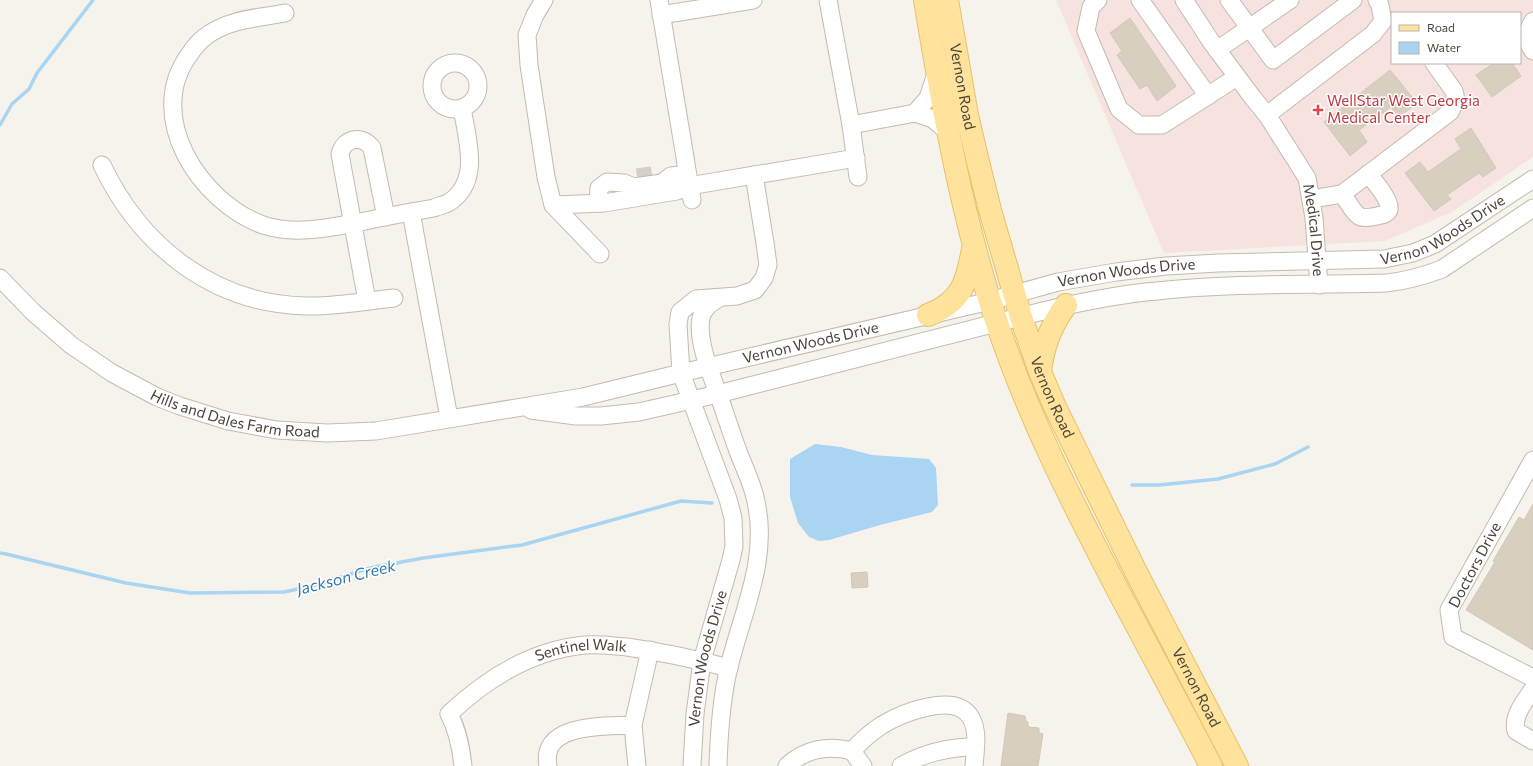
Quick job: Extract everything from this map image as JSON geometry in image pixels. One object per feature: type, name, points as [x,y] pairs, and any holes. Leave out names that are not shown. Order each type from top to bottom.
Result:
[{"type":"main road","name":"Vernon Road","points":[[925,0],[948,132],[974,244],[997,323],[1020,384],[1061,479],[1211,766]]},
{"type":"main road","name":"Vernon Road","points":[[947,0],[967,115],[978,162],[990,210],[1021,317],[1040,372],[1055,407],[1076,447],[1137,574],[1237,766]]},
{"type":"main road","points":[[928,315],[945,307],[959,294],[969,272],[974,244]]},
{"type":"main road","points":[[1040,372],[1041,358],[1049,334],[1059,314],[1066,306]]},
{"type":"street","points":[[544,0],[535,15],[527,35],[529,65],[546,177],[553,205],[600,254]]},
{"type":"street","points":[[689,187],[660,7],[753,0]]},
{"type":"street","points":[[828,0],[851,124],[858,177]]},
{"type":"street","points":[[1098,0],[1091,7],[1086,31],[1119,108],[1139,125],[1162,125],[1238,77]]},
{"type":"street","points":[[1140,0],[1208,96]]},
{"type":"street","name":"Medical Drive","points":[[1184,0],[1217,50],[1267,115],[1307,178],[1314,218],[1319,285]]},
{"type":"street","points":[[1229,0],[1273,60],[1353,0]]},
{"type":"street","points":[[1217,50],[1290,0]]},
{"type":"street","points":[[1267,115],[1373,34],[1383,20],[1380,5],[1377,0]]},
{"type":"street","points":[[285,13],[240,21],[205,36],[195,46],[183,63],[176,77],[173,97],[173,117],[179,140],[195,172],[220,199],[251,219],[264,225],[301,230],[315,230],[434,208],[448,203],[460,193],[468,178],[470,166],[470,153],[462,108]]},
{"type":"street","points":[[1533,21],[1527,34],[1528,44],[1533,51]]},
{"type":"street","points":[[1311,199],[1342,194],[1450,112],[1456,100],[1454,91],[1441,66]]},
{"type":"street","points":[[915,113],[928,98],[937,71]]},
{"type":"street","points":[[851,124],[915,113],[933,119],[948,132]]},
{"type":"street","points":[[367,301],[340,154],[342,148],[347,142],[362,140],[368,142],[372,148],[386,217]]},
{"type":"street","points":[[553,205],[598,203],[676,191],[689,187],[856,158]]},
{"type":"street","points":[[102,166],[118,196],[142,228],[188,269],[226,289],[263,301],[318,306],[394,298]]},
{"type":"street","points":[[598,203],[599,188],[607,182],[638,179],[661,174],[671,176],[689,187]]},
{"type":"street","points":[[1342,194],[1358,215],[1362,217],[1372,217],[1386,213],[1389,210],[1389,206],[1386,197],[1368,174]]},
{"type":"street","points":[[638,179],[634,187],[662,182],[671,176]]},
{"type":"street","points":[[681,373],[678,324],[680,312],[696,299],[737,296],[755,290],[764,278],[768,265],[754,176]]},
{"type":"street","name":"Vernon Woods Drive","points":[[692,766],[695,714],[702,661],[731,560],[734,532],[733,518],[728,499],[681,373],[990,301],[1014,293],[1066,281],[1116,272],[1166,266],[1218,263],[1384,259],[1406,255],[1436,244],[1533,179]]},
{"type":"street","name":"Vernon Woods Drive","points":[[718,394],[1021,317],[1104,298],[1157,290],[1218,287],[1386,284],[1401,282],[1442,269],[1533,208]]},
{"type":"street","points":[[410,212],[449,418]]},
{"type":"street","name":"Hills and Dales Farm Road","points":[[0,278],[51,329],[91,360],[112,374],[151,394],[204,415],[271,429],[327,433],[376,430],[584,397],[681,373]]},
{"type":"street","points":[[708,367],[701,334],[701,317],[707,306],[719,298]]},
{"type":"street","name":"Vernon Woods Drive","points":[[708,367],[737,450],[753,489],[758,508],[760,528],[757,566],[723,695],[718,766]]},
{"type":"street","name":"Hills and Dales Farm Road","points":[[510,408],[576,416],[601,416],[639,412],[718,394]]},
{"type":"street","name":"Doctors Drive","points":[[1533,460],[1449,610],[1453,637],[1533,678]]},
{"type":"street","name":"Sentinel Walk","points":[[463,766],[456,728],[450,714],[471,694],[490,680],[521,663],[553,650],[602,644],[650,650],[729,668]]},
{"type":"street","points":[[637,766],[633,725],[650,650]]},
{"type":"street","points":[[1533,688],[1515,718],[1514,724],[1516,731],[1533,741]]},
{"type":"street","points":[[852,751],[871,733],[894,719],[918,710],[944,705],[954,705],[962,708],[970,717],[975,729],[974,766]]},
{"type":"street","points":[[548,766],[546,758],[549,748],[556,739],[566,732],[583,729],[633,725]]},
{"type":"street","points":[[901,766],[922,755],[935,751],[962,747],[975,747]]},
{"type":"street","points":[[787,766],[800,756],[819,749],[836,748],[852,751],[863,766]]},
{"type":"shaded area","name":"WellStar West Georgia Medical Center","points":[[1056,0],[1533,0],[1533,157],[1452,212],[1385,241],[1164,253]]},
{"type":"water","points":[[815,444],[841,447],[872,455],[929,459],[936,468],[938,505],[932,512],[829,540],[819,541],[809,537],[798,523],[790,497],[790,459]]},
{"type":"building","points":[[1130,18],[1176,86],[1157,101],[1147,85],[1140,89],[1117,55],[1122,51],[1110,33]]},
{"type":"building","points":[[1492,64],[1513,64],[1521,76],[1492,97],[1476,75]]},
{"type":"building","points":[[1390,70],[1417,103],[1399,117],[1391,107],[1359,130],[1367,142],[1350,156],[1324,122]]},
{"type":"building","points":[[1471,128],[1496,168],[1483,177],[1479,173],[1447,195],[1451,199],[1434,211],[1405,173],[1420,162],[1428,172],[1461,149],[1455,139]]},
{"type":"building","points":[[1533,504],[1533,650],[1466,610],[1495,562],[1493,561],[1519,517],[1524,520]]},
{"type":"building","points":[[867,572],[868,587],[852,588],[851,573]]},
{"type":"building","points":[[1008,713],[1025,716],[1026,721],[1028,722],[1028,727],[1039,728],[1039,733],[1043,734],[1038,766],[1001,766]]},
{"type":"waterway","points":[[0,125],[12,104],[29,89],[37,73],[93,0]]},
{"type":"waterway","name":"Jackson Creek","points":[[1132,485],[1159,485],[1218,479],[1275,464],[1308,447]]},
{"type":"waterway","name":"Jackson Creek","points":[[0,553],[126,583],[190,593],[284,592],[312,586],[370,568],[423,558],[522,545],[681,501],[712,503]]},
{"type":"tunnel","points":[[637,177],[652,175]]},
{"type":"place","name":"WellStar West Georgia Medical Center","points":[[1318,110]]}]
